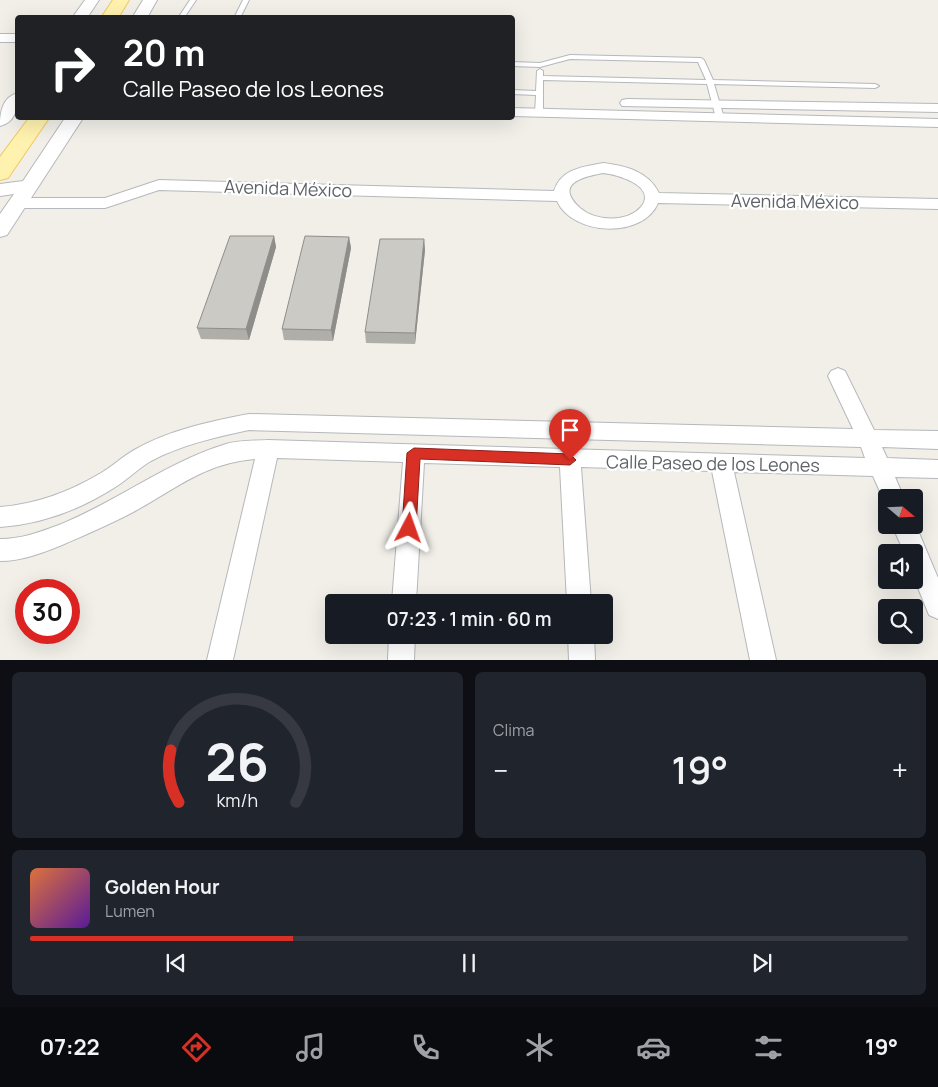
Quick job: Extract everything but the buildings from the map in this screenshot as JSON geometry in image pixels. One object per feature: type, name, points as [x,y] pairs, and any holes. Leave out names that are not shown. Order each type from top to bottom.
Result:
[{"type":"main road","points":[[111,15],[122,0]]},
{"type":"main road","points":[[0,173],[38,120]]},
{"type":"street","points":[[81,15],[92,0]]},
{"type":"street","points":[[141,15],[150,0]]},
{"type":"street","points":[[0,38],[15,38]]},
{"type":"street","points":[[515,101],[938,109]]},
{"type":"street","points":[[0,121],[15,102]]},
{"type":"street","points":[[515,111],[539,102],[720,118],[938,123]]},
{"type":"street","points":[[6,217],[73,120]]},
{"type":"street","points":[[603,168],[631,174],[650,189],[652,198],[650,208],[641,216],[627,222],[610,223],[592,221],[577,215],[566,206],[561,196],[562,187],[567,179],[583,171],[603,168]]},
{"type":"street","name":"Avenida México","points":[[6,217],[115,201],[143,187],[159,184],[561,196]]},
{"type":"street","points":[[0,190],[29,186]]},
{"type":"street","name":"Avenida México","points":[[652,198],[938,204]]},
{"type":"street","points":[[838,376],[868,438],[889,489]]},
{"type":"street","name":"Calle Paseo de los Leones","points":[[0,517],[15,517],[57,507],[104,483],[144,456],[204,430],[249,422],[938,440]]},
{"type":"street","points":[[220,660],[268,449]]},
{"type":"street","name":"Calle Paseo de los Leones","points":[[0,550],[13,550],[42,542],[84,525],[127,504],[183,471],[229,452],[268,449],[570,460],[938,469]]},
{"type":"street","points":[[405,594],[414,453]]},
{"type":"street","points":[[570,460],[578,594]]},
{"type":"street","points":[[721,463],[763,660]]},
{"type":"street","points":[[908,534],[938,607]]},
{"type":"street","points":[[401,660],[402,644]]},
{"type":"street","points":[[581,644],[582,660]]},
{"type":"lane","points":[[183,15],[193,0]]},
{"type":"lane","points":[[238,15],[246,0]]},
{"type":"lane","points":[[515,64],[540,65],[570,57],[701,60],[710,81],[720,118]]},
{"type":"lane","points":[[515,93],[539,102],[540,65]]},
{"type":"lane","points":[[540,78],[875,86]]},
{"type":"route","points":[[409,528],[414,453],[570,460]]}]
